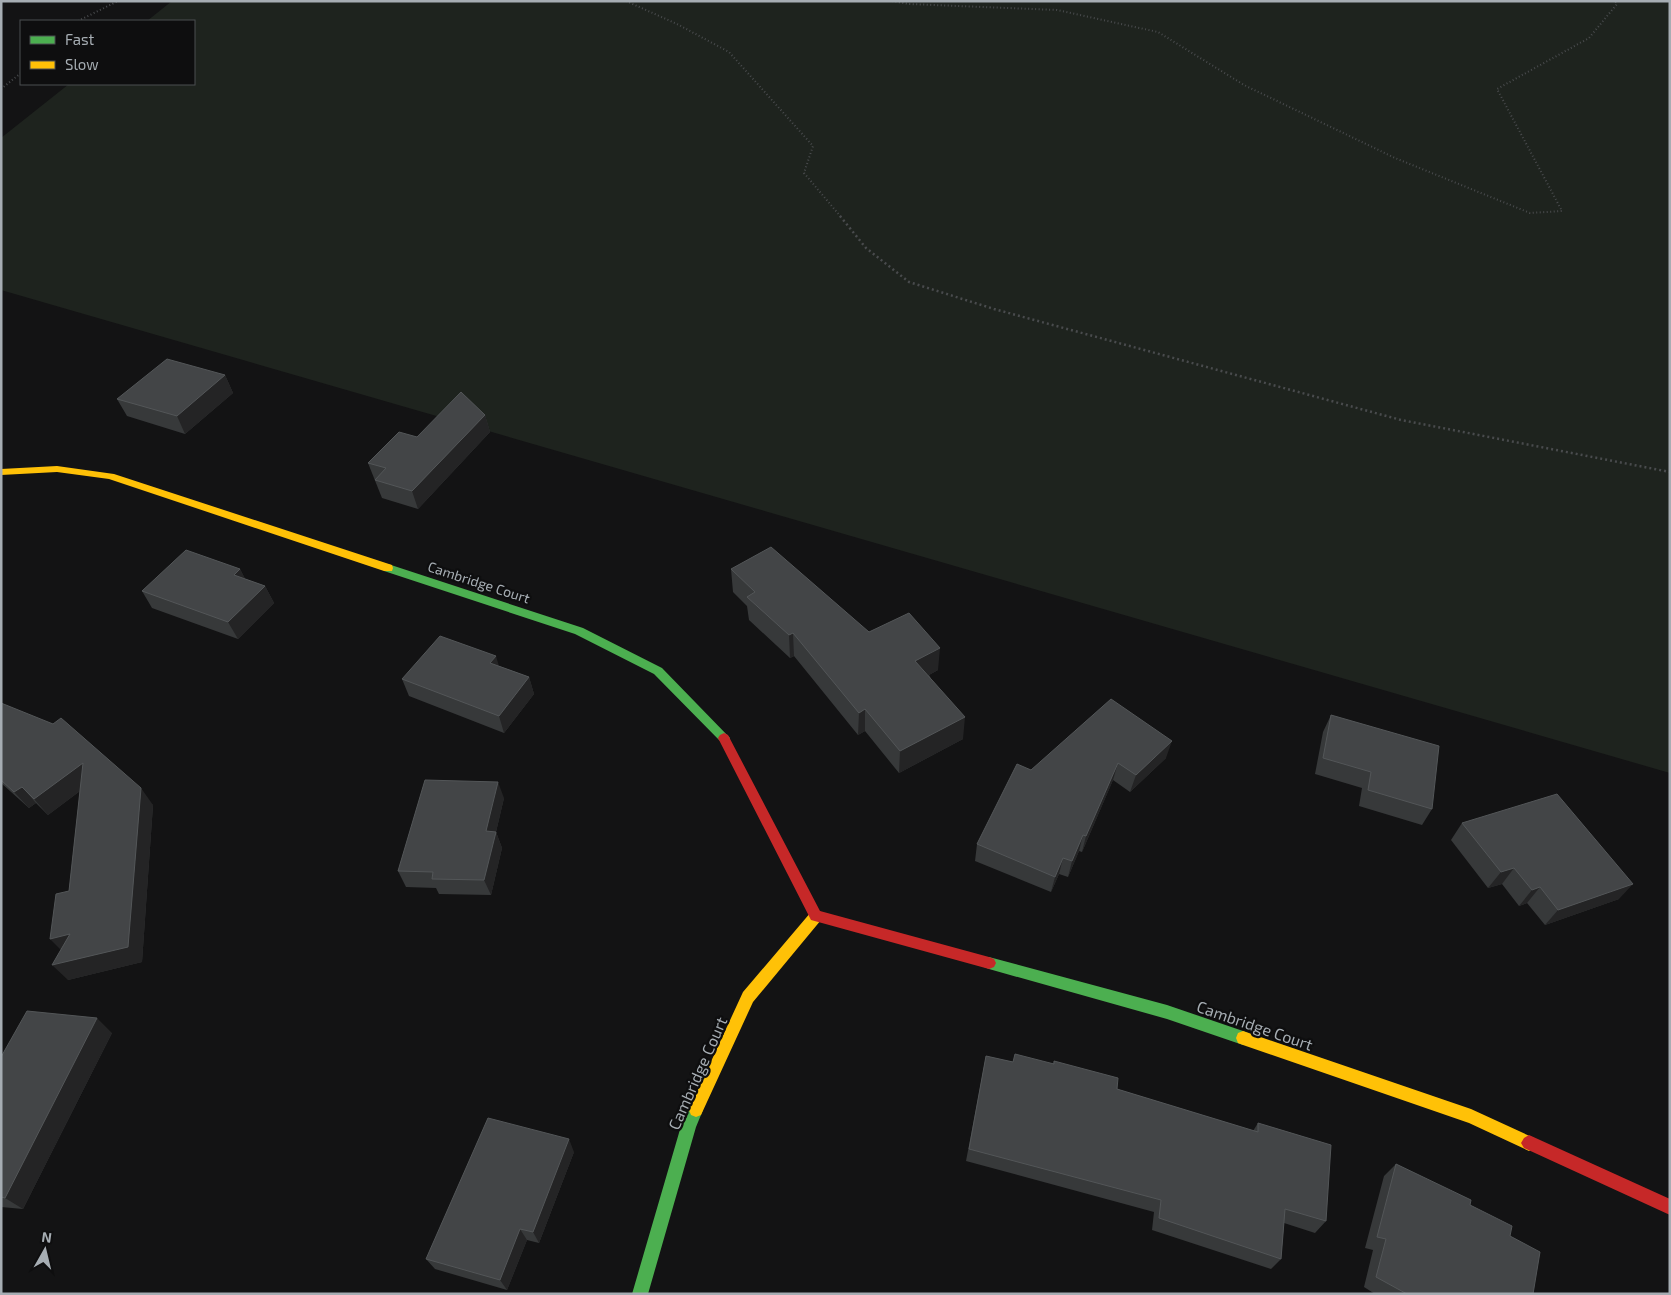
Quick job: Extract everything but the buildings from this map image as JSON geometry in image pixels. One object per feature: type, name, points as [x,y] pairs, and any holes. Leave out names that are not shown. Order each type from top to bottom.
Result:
[{"type":"street","name":"Cambridge Court","points":[[1,472],[57,468],[110,476],[579,632],[658,671],[724,738],[816,916],[1167,1012],[1462,1113],[1670,1207]]},
{"type":"street","name":"Cambridge Court","points":[[640,1294],[689,1126],[740,1014],[748,997],[816,916]]},
{"type":"path","points":[[80,20],[118,1]]},
{"type":"path","points":[[626,1],[677,24],[729,52],[813,146],[804,173],[866,248],[909,282],[994,309],[1401,420],[1670,472]]},
{"type":"path","points":[[892,1],[909,4],[1057,10],[1158,32],[1252,89],[1395,158],[1530,213],[1562,211],[1497,89],[1589,38],[1617,4],[1615,1]]},
{"type":"path","points":[[1,89],[20,74]]},
{"type":"shaded area","points":[[172,1],[1670,1],[1670,773],[1,290],[1,138],[68,85],[195,85],[195,20],[148,20]]},
{"type":"traffic: fast","points":[[388,568],[579,631],[658,671],[724,738]]},
{"type":"traffic: fast","points":[[989,963],[1167,1012],[1243,1038]]},
{"type":"traffic: fast","points":[[640,1294],[689,1126],[696,1110]]},
{"type":"traffic: slow","points":[[1,472],[57,469],[110,476],[388,568]]},
{"type":"traffic: slow","points":[[696,1110],[748,997],[816,916]]},
{"type":"traffic: slow","points":[[1243,1038],[1471,1116],[1529,1143]]},
{"type":"traffic: jam","points":[[724,738],[816,916],[989,963]]},
{"type":"traffic: jam","points":[[1529,1143],[1670,1207]]}]
